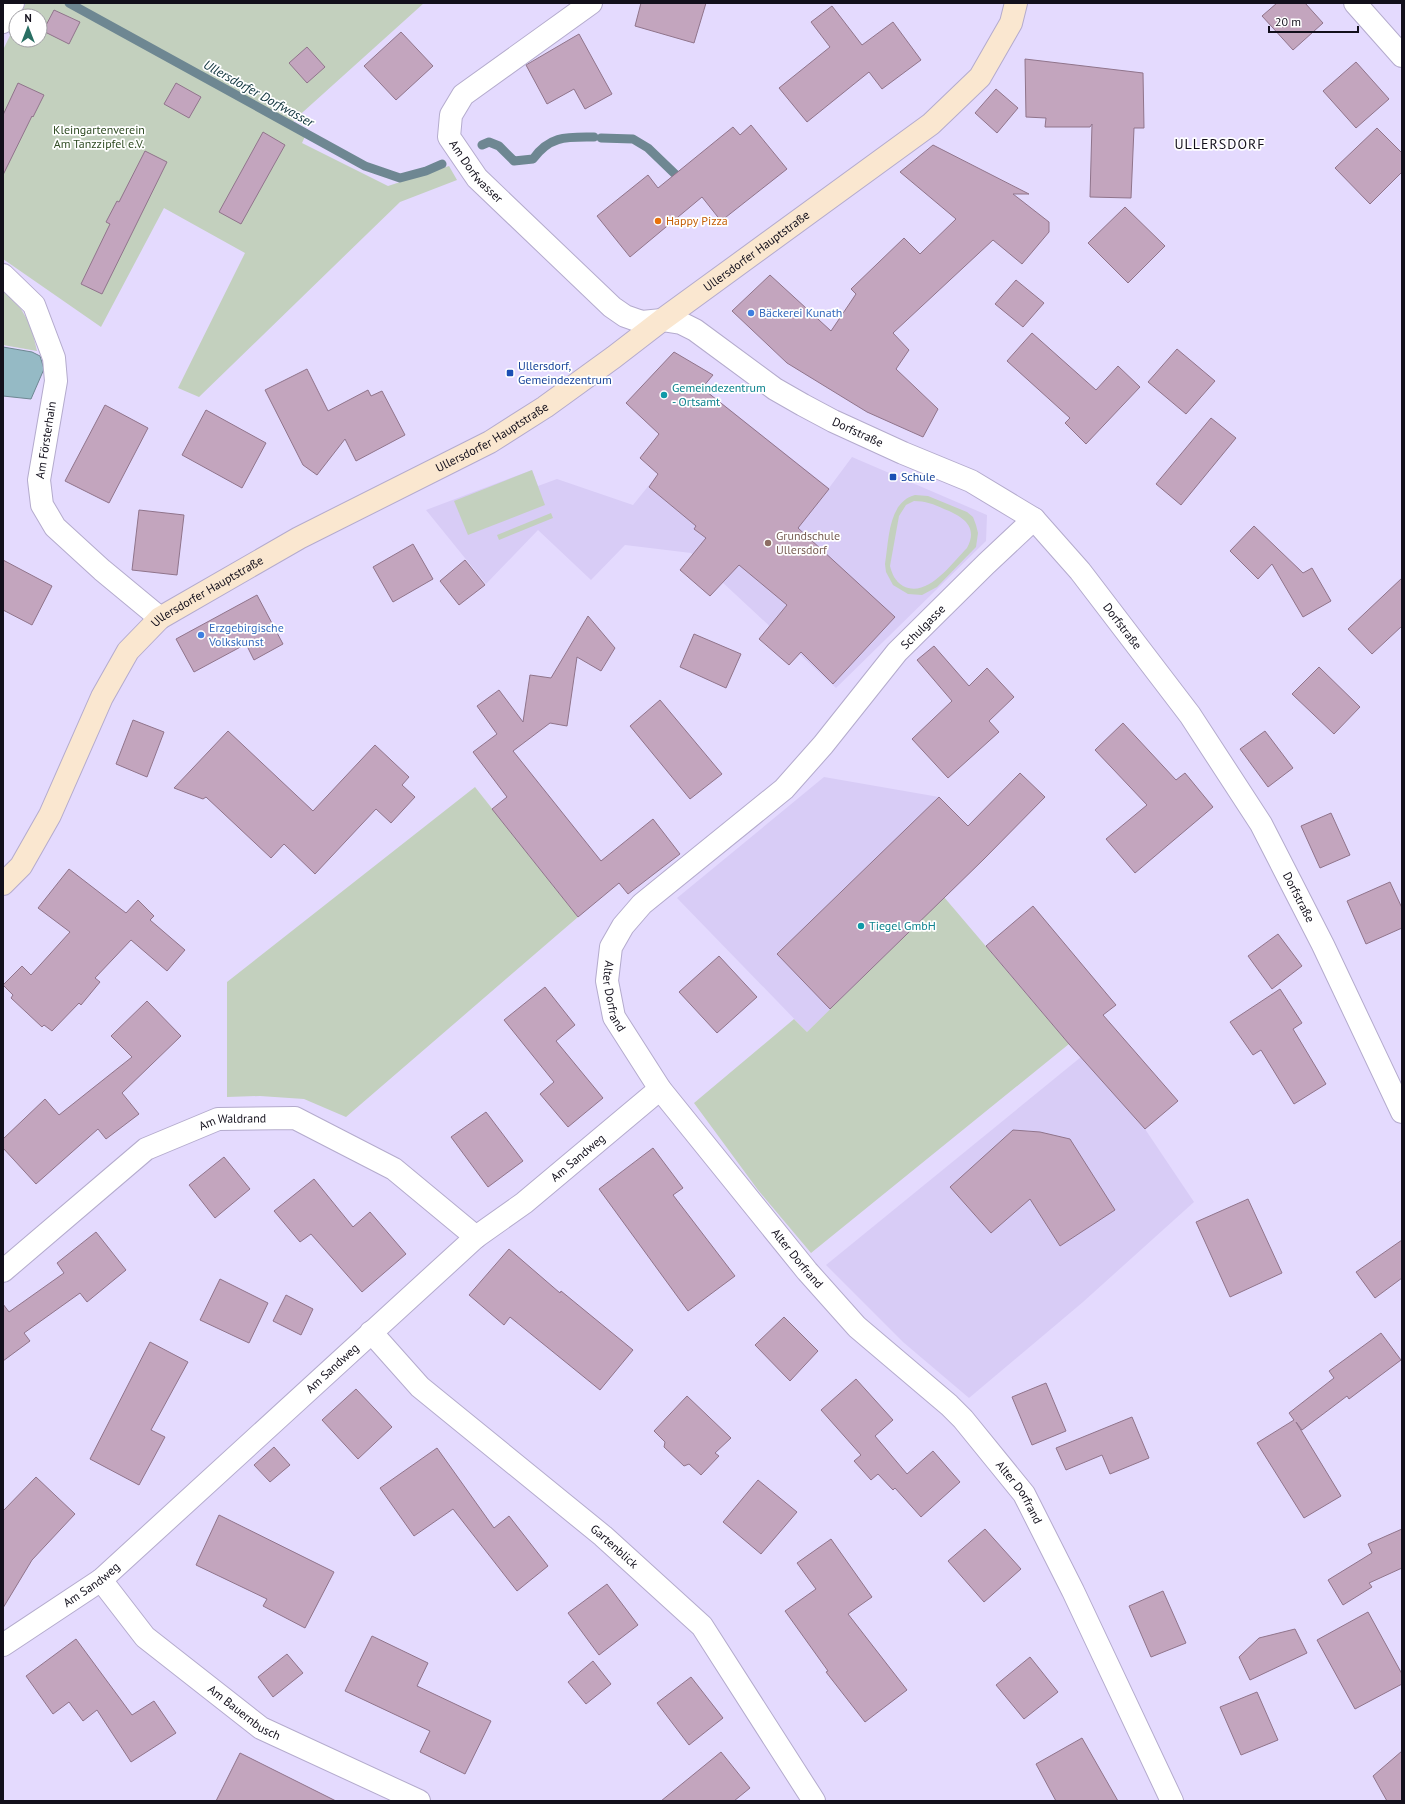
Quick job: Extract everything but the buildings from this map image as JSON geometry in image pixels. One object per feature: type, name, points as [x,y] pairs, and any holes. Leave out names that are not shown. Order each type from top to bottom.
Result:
[{"type":"main road","name":"Ullersdorfer Hauptstraße","points":[[3,884],[21,866],[50,815],[102,697],[128,651],[160,618],[299,538],[490,442],[545,408],[614,358],[662,320],[931,124],[980,77],[1011,23],[1016,3]]},
{"type":"street","points":[[3,22],[13,3]]},
{"type":"street","name":"Am Dorfwasser","points":[[591,3],[463,95],[450,114],[449,137],[477,178],[612,307],[625,316],[642,322],[662,320]]},
{"type":"street","points":[[1355,3],[1402,56]]},
{"type":"street","name":"Am Försterhain","points":[[3,275],[34,304],[54,358],[56,381],[39,480],[42,505],[55,527],[102,570],[160,618]]},
{"type":"street","name":"Dorfstraße","points":[[662,320],[681,323],[695,330],[775,389],[827,418],[971,481],[1034,519],[1080,571],[1190,715],[1261,824],[1323,945],[1382,1073],[1402,1112]]},
{"type":"street","name":"Schulgasse","points":[[823,745],[897,652],[1034,519]]},
{"type":"street","name":"Alter Dorfrand","points":[[823,745],[784,788],[642,904],[623,926],[611,947],[607,980],[614,1017],[660,1089],[807,1271],[857,1327],[949,1405],[963,1419],[1024,1494],[1073,1591],[1172,1801]]},
{"type":"street","name":"Am Sandweg","points":[[3,1645],[101,1580],[476,1237],[524,1203],[660,1089]]},
{"type":"street","name":"Am Waldrand","points":[[3,1271],[146,1149],[218,1119],[295,1118],[394,1169],[476,1237]]},
{"type":"street","name":"Gartenblick","points":[[371,1332],[420,1387],[603,1536],[702,1626],[814,1801]]},
{"type":"street","name":"Am Bauernbusch","points":[[101,1580],[145,1637],[261,1728],[419,1801]]},
{"type":"shaded area","points":[[3,347],[32,352],[40,356],[44,369],[31,399],[3,396]]},
{"type":"shaded area","name":"Grundschule Ullersdorf","points":[[718,400],[829,488],[852,457],[987,515],[986,541],[836,688],[691,553],[625,545],[591,580],[538,530],[486,584],[426,510],[532,470],[538,486],[557,479],[633,505]]},
{"type":"shaded area","points":[[824,777],[939,797],[992,851],[807,1032],[677,898]]},
{"type":"shaded area","points":[[1081,1057],[1145,1129],[1194,1202],[1083,1302],[969,1398],[903,1342],[826,1265]]},
{"type":"green space","name":"Kleingartenverein Am Tanzzipfel e.V.","points":[[26,3],[424,3],[293,121],[308,130],[302,143],[388,186],[449,166],[457,180],[400,202],[199,397],[178,388],[245,253],[164,208],[101,327],[3,259],[3,50],[8,40],[8,48],[48,48],[48,8],[23,8]]},
{"type":"green space","points":[[3,290],[21,309],[31,326],[37,351],[3,345]]},
{"type":"green space","points":[[532,470],[545,505],[468,535],[454,501]]},
{"type":"green space","points":[[915,495],[928,496],[967,512],[973,517],[978,533],[976,547],[937,587],[922,595],[908,594],[893,585],[886,572],[885,564],[891,523],[899,505],[906,499]],"holes":[[[914,501],[933,504],[957,515],[967,523],[971,534],[967,548],[938,578],[921,588],[912,589],[903,586],[896,580],[890,566],[899,516],[906,505]]]},
{"type":"green space","points":[[551,513],[553,518],[499,540],[497,535]]},
{"type":"green space","points":[[475,787],[578,917],[346,1117],[304,1099],[260,1096],[227,1097],[227,982]]},
{"type":"green space","points":[[944,897],[1069,1044],[811,1253],[758,1190],[694,1103],[794,1019],[807,1032]]},
{"type":"waterway","name":"Ullersdorfer Dorfwasser","points":[[69,3],[365,166],[400,178],[426,171],[442,164]]},
{"type":"waterway","name":"Ullersdorfer Dorfwasser","points":[[482,145],[489,142],[499,146],[514,161],[533,159],[539,151],[553,141],[576,137],[594,137]]},
{"type":"waterway","name":"Ullersdorfer Dorfwasser","points":[[601,138],[633,139],[648,148],[675,174]]},
{"type":"place","name":"Happy Pizza","points":[[658,221]]},
{"type":"place","name":"Bäckerei Kunath","points":[[751,313]]},
{"type":"place","name":"Ullersdorf, Gemeindezentrum","points":[[510,373]]},
{"type":"place","name":"Gemeindezentrum - Ortsamt","points":[[664,395]]},
{"type":"place","name":"Schule","points":[[893,477]]},
{"type":"place","name":"Grundschule Ullersdorf","points":[[768,543]]},
{"type":"place","name":"Erzgebirgische Volkskunst","points":[[201,635]]},
{"type":"place","name":"Tiegel GmbH","points":[[861,926]]},
{"type":"district","name":"ULLERSDORF","points":[[1220,144]]}]
